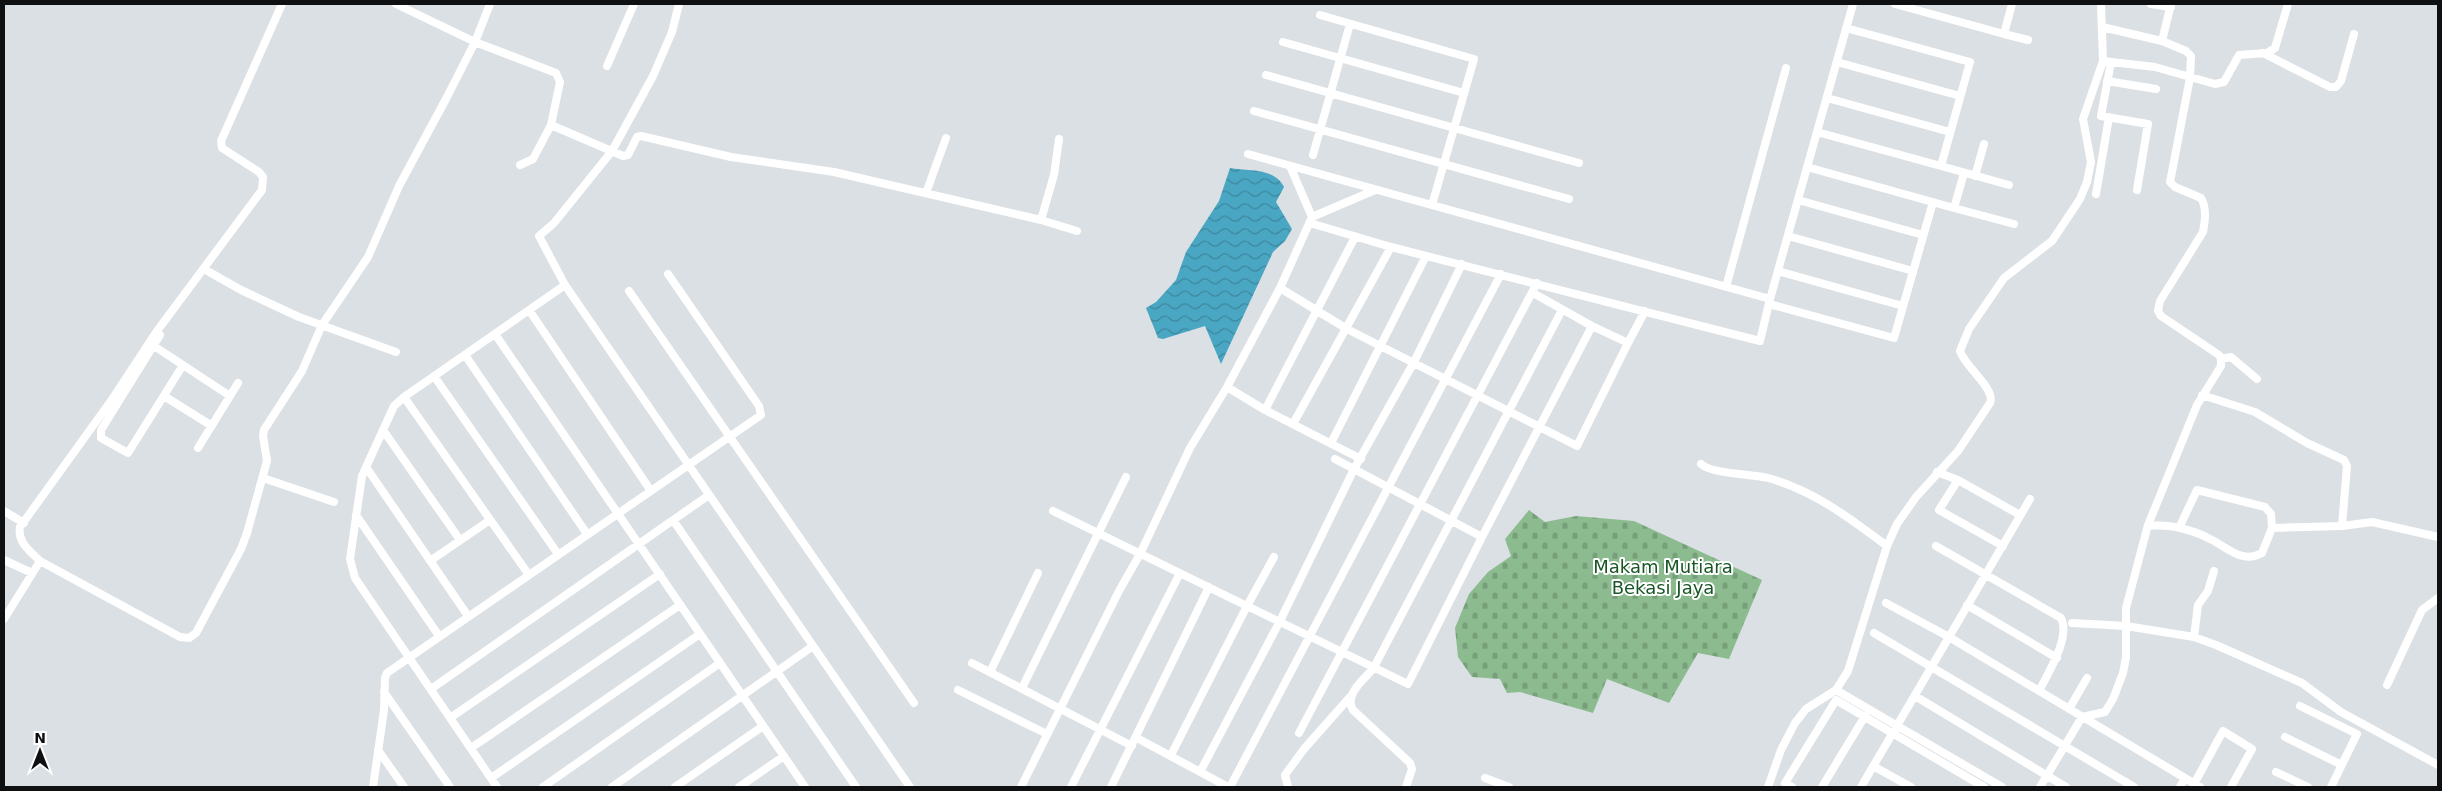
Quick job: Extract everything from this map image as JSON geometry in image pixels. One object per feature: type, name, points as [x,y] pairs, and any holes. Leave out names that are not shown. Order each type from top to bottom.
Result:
[{"type":"street","points":[[282,4],[221,142],[222,148],[259,172],[263,177],[262,190],[157,332],[113,398],[24,522],[19,534],[21,541],[40,561],[174,635],[189,638],[196,633],[241,550],[263,478],[267,457],[263,436],[264,430],[302,371],[322,325],[368,257],[403,177],[474,42],[490,4]]},
{"type":"street","points":[[396,4],[474,42],[556,73],[560,82],[551,125],[533,159],[520,165]]},
{"type":"street","points":[[607,66],[634,4]]},
{"type":"street","points":[[679,4],[672,32],[660,59],[612,151],[554,223],[539,236],[565,285],[910,787]]},
{"type":"street","points":[[1290,166],[1311,220],[1355,237],[1760,341],[1853,4]]},
{"type":"street","points":[[1895,4],[2028,40]]},
{"type":"street","points":[[2004,34],[2012,4]]},
{"type":"street","points":[[2102,4],[2107,81],[2101,116],[2148,124],[2137,190]]},
{"type":"street","points":[[2151,4],[2171,6],[2162,41]]},
{"type":"street","points":[[2107,61],[2155,67],[2190,78],[2221,84],[2224,82],[2238,55],[2263,53],[2276,48],[2288,4]]},
{"type":"street","points":[[1320,16],[1474,59],[1432,206]]},
{"type":"street","points":[[1313,155],[1350,24]]},
{"type":"street","points":[[2040,787],[2082,717],[2105,712],[2113,699],[2121,680],[2126,657],[2126,608],[2148,525],[2202,395],[2221,366],[2222,359],[2219,355],[2161,316],[2158,311],[2160,301],[2203,232],[2204,225],[2203,200],[2171,185],[2170,178],[2190,78],[2191,54],[2162,41],[2102,27]]},
{"type":"street","points":[[1846,28],[1970,62],[1941,166]]},
{"type":"street","points":[[2263,53],[2330,87],[2336,87],[2341,81],[2354,34]]},
{"type":"street","points":[[1283,42],[1464,93]]},
{"type":"street","points":[[1768,787],[1788,735],[1802,714],[1836,690],[1851,662],[1887,546],[1904,512],[1958,450],[1992,399],[1990,392],[1961,356],[1961,346],[1969,329],[2004,278],[2052,241],[2080,199],[2087,182],[2091,162],[2084,119],[2107,61]]},
{"type":"street","points":[[1837,62],[1960,96]]},
{"type":"street","points":[[1726,287],[1786,68]]},
{"type":"street","points":[[1266,75],[1580,163]]},
{"type":"street","points":[[2107,81],[2156,89]]},
{"type":"street","points":[[1826,98],[1950,132]]},
{"type":"street","points":[[1254,111],[1569,199]]},
{"type":"street","points":[[2096,194],[2109,117]]},
{"type":"street","points":[[551,125],[623,156],[628,155],[637,137],[641,136],[731,157],[834,172],[1041,220],[1077,231]]},
{"type":"street","points":[[1817,132],[2009,185]]},
{"type":"street","points":[[926,193],[946,138]]},
{"type":"street","points":[[1041,220],[1054,175],[1059,138]]},
{"type":"street","points":[[1975,176],[1984,144]]},
{"type":"street","points":[[1248,154],[1726,287],[1894,338],[1933,202]]},
{"type":"street","points":[[1807,167],[2014,224]]},
{"type":"street","points":[[1954,208],[1964,173]]},
{"type":"street","points":[[1021,787],[1119,591],[1140,554],[1190,448],[1227,387],[1280,288],[1311,220],[1375,190]]},
{"type":"street","points":[[1798,200],[1923,235]]},
{"type":"street","points":[[1788,236],[1913,270]]},
{"type":"street","points":[[1265,410],[1355,237]]},
{"type":"street","points":[[1293,424],[1391,247]]},
{"type":"street","points":[[1331,443],[1426,256]]},
{"type":"street","points":[[1200,772],[1280,621],[1354,469],[1414,362],[1462,264]]},
{"type":"street","points":[[204,269],[241,290],[298,317],[396,352]]},
{"type":"street","points":[[1778,271],[1904,306]]},
{"type":"street","points":[[373,787],[385,675],[587,534],[757,419],[761,412],[668,274]]},
{"type":"street","points":[[1136,738],[1229,787],[1501,274]]},
{"type":"street","points":[[1299,732],[1537,283]]},
{"type":"street","points":[[497,787],[351,569],[350,559],[362,476],[394,406],[404,397],[565,285]]},
{"type":"street","points":[[1280,288],[1316,312],[1347,329],[1380,344],[1577,446],[1645,311]]},
{"type":"street","points":[[629,291],[914,702]]},
{"type":"street","points":[[1533,293],[1592,326],[1628,343]]},
{"type":"street","points":[[528,310],[651,491]]},
{"type":"street","points":[[1288,787],[1285,774],[1373,669],[1562,310]]},
{"type":"street","points":[[1053,511],[1280,621],[1373,669],[1408,684],[1592,326]]},
{"type":"street","points":[[157,332],[160,336],[101,430],[101,438],[128,454],[183,366]]},
{"type":"street","points":[[495,334],[804,787]]},
{"type":"street","points":[[154,346],[230,396]]},
{"type":"street","points":[[465,355],[587,534]]},
{"type":"street","points":[[2222,359],[2231,357],[2256,378]]},
{"type":"street","points":[[434,376],[558,554]]},
{"type":"street","points":[[198,448],[238,383]]},
{"type":"street","points":[[1227,387],[1265,410],[1361,458]]},
{"type":"street","points":[[2202,395],[2255,412],[2307,443],[2344,460],[2347,466],[2342,526]]},
{"type":"street","points":[[164,396],[212,426]]},
{"type":"street","points":[[404,397],[529,575]]},
{"type":"street","points":[[383,430],[460,540]]},
{"type":"street","points":[[1335,459],[1482,537]]},
{"type":"street","points":[[1701,464],[1709,468],[1750,474],[1784,483],[1833,507],[1887,546]]},
{"type":"street","points":[[366,467],[468,616]]},
{"type":"street","points":[[1937,472],[1958,480],[2020,515]]},
{"type":"street","points":[[263,478],[334,502]]},
{"type":"street","points":[[1022,688],[1097,533],[1126,478]]},
{"type":"street","points":[[1958,480],[1939,510],[2003,546]]},
{"type":"street","points":[[2148,525],[2180,528],[2212,540],[2224,549],[2242,556],[2252,557],[2262,553],[2272,528],[2271,514],[2265,507],[2197,490],[2180,528]]},
{"type":"street","points":[[431,689],[709,495]]},
{"type":"street","points":[[1861,787],[2030,499]]},
{"type":"street","points":[[4,511],[24,522]]},
{"type":"street","points":[[356,515],[439,636]]},
{"type":"street","points":[[430,561],[490,520]]},
{"type":"street","points":[[673,520],[856,787]]},
{"type":"street","points":[[2272,528],[2342,526],[2372,522],[2438,537]]},
{"type":"street","points":[[1936,546],[2061,618],[2064,628],[2056,658],[2039,690]]},
{"type":"street","points":[[1171,755],[1274,556]]},
{"type":"street","points":[[4,560],[32,573]]},
{"type":"street","points":[[4,619],[12,603],[40,561]]},
{"type":"street","points":[[2194,637],[2198,605],[2208,591],[2214,571]]},
{"type":"street","points":[[990,672],[1038,573]]},
{"type":"street","points":[[1071,787],[1180,573]]},
{"type":"street","points":[[450,718],[660,574]]},
{"type":"street","points":[[1112,787],[1209,587]]},
{"type":"street","points":[[2387,685],[2422,610],[2438,598]]},
{"type":"street","points":[[4,599],[12,603]]},
{"type":"street","points":[[1886,603],[1950,636],[2197,786],[2223,731],[2252,749],[2231,787]]},
{"type":"street","points":[[471,748],[680,605]]},
{"type":"street","points":[[1967,605],[2056,658]]},
{"type":"street","points":[[2072,623],[2126,626],[2194,637],[2302,683],[2342,712],[2438,765]]},
{"type":"street","points":[[1874,633],[2134,787]]},
{"type":"street","points":[[491,778],[700,634]]},
{"type":"street","points":[[612,787],[813,646]]},
{"type":"street","points":[[543,787],[720,663]]},
{"type":"street","points":[[972,663],[1061,707],[1132,746]]},
{"type":"street","points":[[2069,709],[2088,678]]},
{"type":"street","points":[[958,690],[1047,734]]},
{"type":"street","points":[[1836,690],[2002,787]]},
{"type":"street","points":[[384,692],[450,787]]},
{"type":"street","points":[[1915,696],[2066,787]]},
{"type":"street","points":[[1350,697],[1350,705],[1353,710],[1410,763],[1412,769],[1406,787]]},
{"type":"street","points":[[1792,787],[1785,783],[1836,700],[1984,787]]},
{"type":"street","points":[[2300,706],[2358,734],[2331,787]]},
{"type":"street","points":[[1822,787],[1865,716]]},
{"type":"street","points":[[675,787],[764,726]]},
{"type":"street","points":[[2285,737],[2342,765]]},
{"type":"street","points":[[378,750],[404,787]]},
{"type":"street","points":[[739,787],[784,756]]},
{"type":"street","points":[[1873,766],[1911,787]]},
{"type":"street","points":[[2276,772],[2308,787]]},
{"type":"street","points":[[1485,778],[1509,787]]},
{"type":"street","points":[[2180,787],[2185,778]]},
{"type":"green space","name":"Makam Mutiara Bekasi Jaya","points":[[1529,510],[1545,522],[1576,516],[1634,521],[1762,580],[1729,659],[1698,653],[1669,703],[1607,679],[1593,713],[1520,692],[1507,693],[1500,679],[1472,677],[1458,657],[1455,628],[1469,594],[1488,572],[1511,556],[1505,539]]},
{"type":"water","points":[[1230,168],[1268,173],[1280,181],[1284,187],[1276,202],[1292,229],[1285,241],[1273,252],[1221,364],[1205,326],[1163,339],[1158,338],[1146,308],[1156,302],[1176,280],[1186,252],[1219,201]]}]
